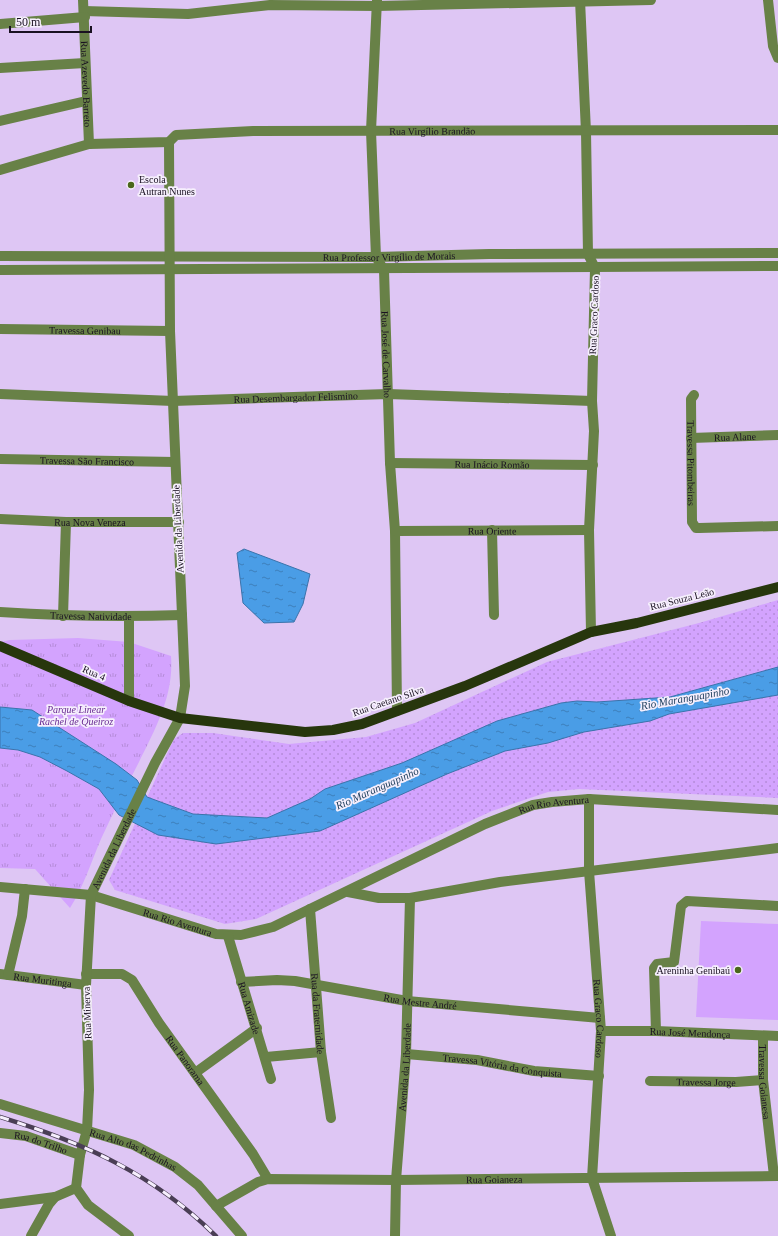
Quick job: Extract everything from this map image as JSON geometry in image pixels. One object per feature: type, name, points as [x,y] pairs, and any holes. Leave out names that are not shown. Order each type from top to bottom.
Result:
[{"type":"main road","name":"Rua Souza Leão","points":[[591,632],[637,623],[778,587]]},
{"type":"main road","name":"Rua Caetano Silva","points":[[180,718],[305,732],[333,730],[362,724],[465,686],[591,632]]},
{"type":"main road","name":"Rua 4","points":[[0,646],[129,701],[180,718]]},
{"type":"street","name":"Rua Azevedo Barreto","points":[[83,0],[86,101],[89,144]]},
{"type":"street","name":"Rua Graco Cardoso","points":[[580,0],[586,132],[588,254],[596,268],[592,401],[594,431],[589,530],[591,632]]},
{"type":"street","points":[[0,24],[84,14],[188,14],[270,5],[651,0]]},
{"type":"street","points":[[768,0],[773,46],[778,58]]},
{"type":"street","name":"Rua José de Carvalho","points":[[377,3],[371,131],[376,257],[384,270],[390,463],[395,531],[397,711]]},
{"type":"street","points":[[0,68],[85,63]]},
{"type":"street","points":[[0,121],[86,101]]},
{"type":"street","name":"Rua Virgílio Brandão","points":[[0,170],[89,144],[169,142],[176,135],[253,131],[586,132],[778,130]]},
{"type":"street","name":"Avenida da Liberdade","points":[[91,896],[154,763],[180,718],[185,686],[179,522],[172,401],[168,270],[170,257],[169,142]]},
{"type":"street","name":"Rua Professor Virgílio de Morais","points":[[0,256],[376,257],[489,254],[778,253]]},
{"type":"street","points":[[489,254],[490,267]]},
{"type":"street","points":[[764,254],[766,266]]},
{"type":"street","points":[[264,270],[265,257]]},
{"type":"street","name":"Rua Professor Virgílio de Morais","points":[[0,270],[384,270],[490,267],[596,268],[778,266]]},
{"type":"street","name":"Travessa Genibau","points":[[0,329],[170,331]]},
{"type":"street","name":"Rua Desembargador Felismino","points":[[0,394],[172,401],[388,394],[592,401]]},
{"type":"street","name":"Travessa Pitombeiras","points":[[694,395],[691,398],[692,522],[696,528],[778,526]]},
{"type":"street","name":"Rua Alane","points":[[691,438],[778,435]]},
{"type":"street","name":"Travessa São Francisco","points":[[0,459],[175,462]]},
{"type":"street","name":"Rua Inácio Romão","points":[[390,463],[593,465]]},
{"type":"street","name":"Rua Nova Veneza","points":[[0,519],[66,522],[179,522]]},
{"type":"street","points":[[63,616],[66,522]]},
{"type":"street","points":[[492,530],[494,614]]},
{"type":"street","name":"Rua Oriente","points":[[395,531],[589,530]]},
{"type":"street","name":"Travessa Natividade","points":[[0,612],[63,616],[129,617],[182,615]]},
{"type":"street","points":[[129,617],[129,701]]},
{"type":"street","name":"Rua Graco Cardoso","points":[[589,799],[589,871],[601,1031],[592,1178],[611,1236]]},
{"type":"street","name":"Rua Rio Aventura","points":[[0,887],[91,896],[216,934],[228,936],[257,933],[348,892],[485,824],[517,811],[552,802],[589,799],[778,810]]},
{"type":"street","points":[[348,892],[379,898],[410,898],[500,882],[778,848]]},
{"type":"street","points":[[4,974],[22,916],[25,889]]},
{"type":"street","name":"Rua Minerva","points":[[76,1188],[80,1155],[88,1130],[89,1090],[86,974],[91,896]]},
{"type":"street","name":"Avenida da Liberdade","points":[[395,1236],[396,1180],[406,1054],[410,898]]},
{"type":"street","points":[[656,1031],[654,968],[657,964],[672,963],[675,959],[681,906],[687,901],[778,906]]},
{"type":"street","name":"Rua da Fraternidade","points":[[310,909],[317,984],[321,1052],[331,1118]]},
{"type":"street","name":"Rua Amizade","points":[[228,936],[241,982],[266,1057],[271,1079]]},
{"type":"street","name":"Rua Muritinga","points":[[4,974],[86,985]]},
{"type":"street","name":"Rua Panorama","points":[[86,974],[122,974],[132,980],[160,1023],[253,1154],[268,1179]]},
{"type":"street","name":"Rua Mestre André","points":[[241,982],[277,980],[317,984],[407,1001],[600,1018]]},
{"type":"street","points":[[196,1073],[257,1028]]},
{"type":"street","name":"Rua José Mendonça","points":[[601,1031],[656,1031],[778,1036]]},
{"type":"street","name":"Travessa Goianesa","points":[[763,1036],[763,1080],[776,1176]]},
{"type":"street","points":[[266,1057],[321,1052]]},
{"type":"street","name":"Travessa Vitória da Conquista","points":[[406,1054],[477,1060],[534,1071],[599,1076]]},
{"type":"street","name":"Travessa Jorge","points":[[650,1081],[736,1082],[763,1080]]},
{"type":"street","name":"Rua Alto das Pedrinhas","points":[[0,1104],[134,1145],[175,1167],[198,1185],[242,1236]]},
{"type":"street","name":"Rua do Trilho","points":[[0,1133],[26,1136],[80,1155]]},
{"type":"street","name":"Rua Goianeza","points":[[216,1206],[258,1182],[268,1179],[396,1180],[776,1176]]},
{"type":"street","points":[[0,1204],[55,1197],[76,1188],[88,1204],[129,1236]]},
{"type":"street","points":[[31,1236],[49,1204],[55,1197]]},
{"type":"green space","points":[[778,600],[778,798],[579,789],[548,792],[492,811],[256,919],[225,924],[115,890],[109,880],[174,739],[183,733],[213,733],[289,744],[366,737],[415,723],[547,662],[699,623]]},
{"type":"green space","name":"Parque Linear Rachel de Queiroz","points":[[78,638],[129,642],[171,656],[171,670],[167,698],[157,724],[97,848],[83,883],[70,908],[35,869],[0,868],[0,642],[10,640]]},
{"type":"green space","name":"Areninha Genibaú","points":[[701,921],[778,924],[778,1020],[696,1017]]},
{"type":"water","points":[[244,549],[310,574],[303,604],[294,622],[264,623],[243,603],[237,553]]},
{"type":"water","name":"Rio Maranguapinho","points":[[778,667],[778,695],[669,714],[650,721],[584,732],[548,743],[505,751],[447,774],[320,831],[216,844],[158,835],[119,815],[99,789],[67,771],[40,757],[18,750],[0,748],[0,707],[32,710],[116,764],[137,780],[147,797],[193,814],[267,818],[310,799],[325,789],[402,763],[497,721],[561,703],[670,697]]},
{"type":"railway","points":[[0,1117],[88,1149],[116,1163],[167,1194],[216,1236]]},
{"type":"place","name":"Escola Autran Nunes","points":[[131,185]]},
{"type":"place","name":"Areninha Genibaú","points":[[738,970]]}]
